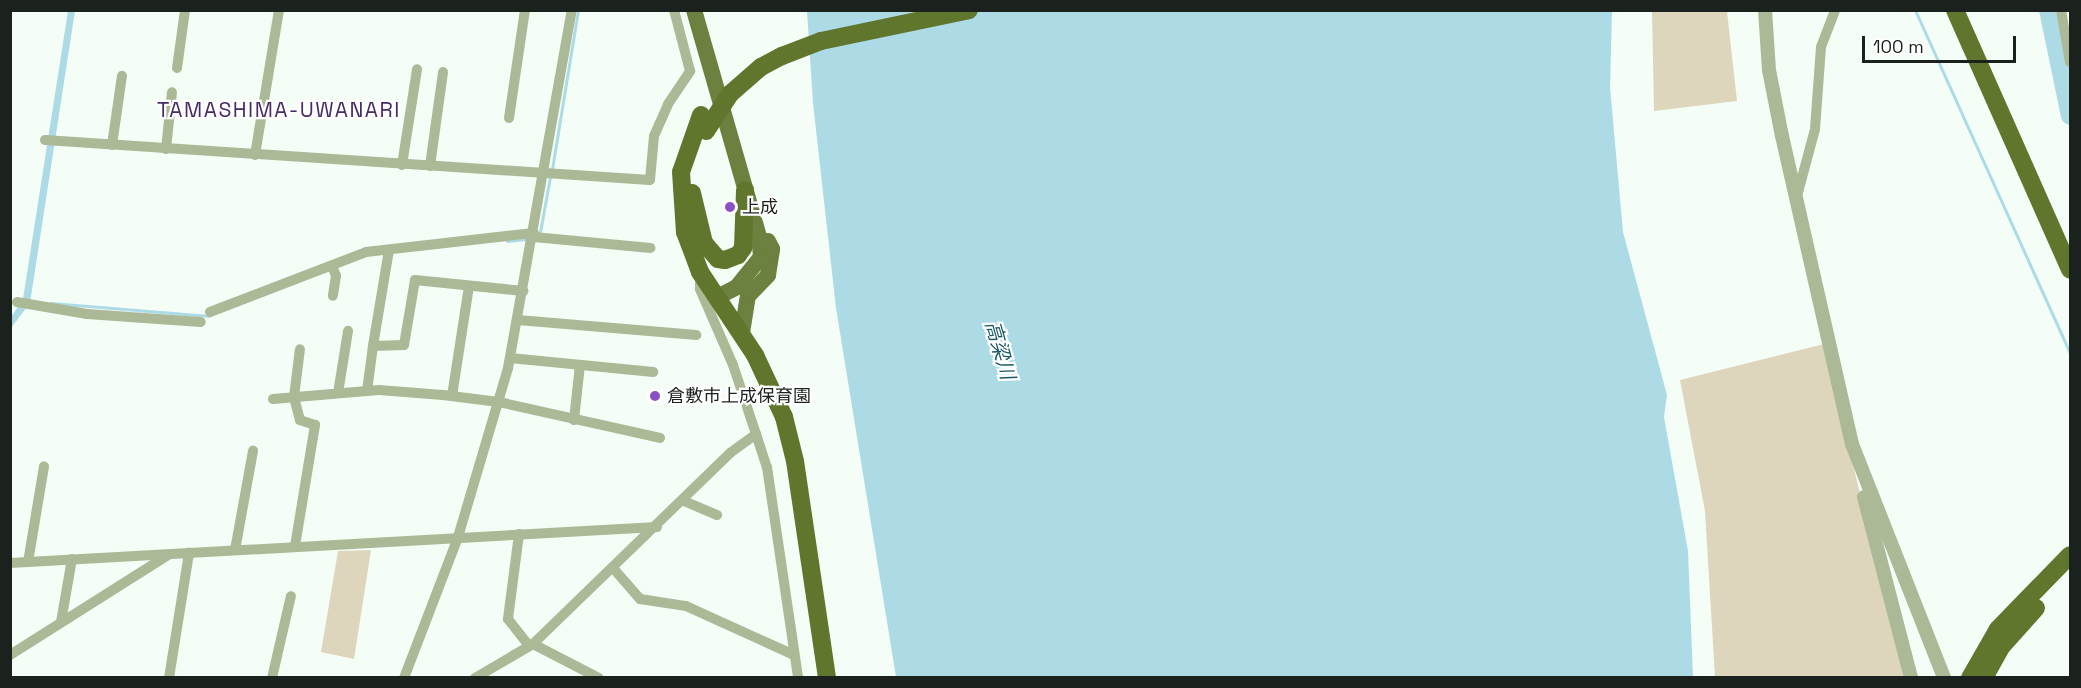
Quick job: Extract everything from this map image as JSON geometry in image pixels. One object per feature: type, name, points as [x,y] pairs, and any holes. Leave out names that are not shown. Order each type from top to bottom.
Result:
[{"type":"highway","points":[[827,678],[787,428],[768,380],[719,296],[700,272],[685,232],[680,192],[685,153],[724,83],[777,47],[818,32],[921,10]]},
{"type":"highway","points":[[719,296],[699,243],[692,193],[693,172],[703,123],[730,94],[761,67],[782,56],[821,41],[969,10]]},
{"type":"highway","points":[[1955,10],[2070,270]]},
{"type":"highway","points":[[1968,10],[2070,241]]},
{"type":"highway","points":[[692,193],[704,243],[717,259],[725,260],[738,255],[743,248],[745,190]]},
{"type":"highway","points":[[1970,678],[1998,629],[2070,555]]},
{"type":"highway","points":[[1984,678],[2002,646],[2070,572]]},
{"type":"main road","points":[[694,10],[751,212],[761,257],[737,287],[719,296]]},
{"type":"main road","points":[[742,333],[744,305],[768,275],[771,262],[766,234],[751,212]]},
{"type":"street","points":[[177,68],[184,10]]},
{"type":"street","points":[[255,155],[279,10]]},
{"type":"street","points":[[509,118],[525,10]]},
{"type":"street","points":[[404,678],[458,537],[499,402],[534,235],[572,10]]},
{"type":"street","points":[[45,140],[650,180],[654,136],[668,104],[690,71],[674,10]]},
{"type":"street","points":[[699,29],[702,10]]},
{"type":"street","points":[[1765,10],[1769,70],[1796,200],[1852,444],[1944,678]]},
{"type":"street","points":[[1796,200],[1815,129],[1821,47],[1835,10]]},
{"type":"street","points":[[2061,10],[2070,62]]},
{"type":"street","points":[[402,165],[417,69]]},
{"type":"street","points":[[430,166],[443,72]]},
{"type":"street","points":[[112,145],[122,76]]},
{"type":"street","points":[[166,149],[172,92]]},
{"type":"street","points":[[210,312],[333,269],[366,252],[389,253],[534,235],[650,248]]},
{"type":"street","points":[[367,391],[389,253]]},
{"type":"street","points":[[333,269],[333,296]]},
{"type":"street","points":[[700,272],[700,289],[733,365],[767,466],[798,678]]},
{"type":"street","points":[[373,346],[404,345],[415,280],[523,291]]},
{"type":"street","points":[[452,396],[469,286]]},
{"type":"street","points":[[18,303],[201,322]]},
{"type":"street","points":[[518,320],[696,335]]},
{"type":"street","points":[[338,393],[348,331]]},
{"type":"street","points":[[295,546],[315,426],[300,420],[294,397],[300,349]]},
{"type":"street","points":[[510,358],[653,372]]},
{"type":"street","points":[[574,420],[580,365]]},
{"type":"street","points":[[273,399],[367,391],[452,396],[499,402],[660,438]]},
{"type":"street","points":[[475,678],[531,645],[684,501],[730,453],[756,434]]},
{"type":"street","points":[[235,550],[253,451]]},
{"type":"street","points":[[28,562],[44,466]]},
{"type":"street","points":[[1865,477],[1862,489],[1911,678]]},
{"type":"street","points":[[684,501],[717,515]]},
{"type":"street","points":[[10,563],[657,527]]},
{"type":"street","points":[[519,534],[508,619],[531,645],[599,678]]},
{"type":"street","points":[[169,678],[189,553]]},
{"type":"street","points":[[10,655],[171,554]]},
{"type":"street","points":[[61,621],[72,560]]},
{"type":"street","points":[[613,568],[640,599],[686,606],[794,655]]},
{"type":"street","points":[[272,678],[291,596]]},
{"type":"shaded area","points":[[1652,11],[1727,11],[1737,101],[1654,111]]},
{"type":"shaded area","points":[[1824,344],[1904,677],[1715,677],[1705,511],[1680,380]]},
{"type":"shaded area","points":[[371,550],[354,659],[321,652],[338,551]]},
{"type":"water","points":[[68,11],[75,11],[30,303],[11,328],[11,317],[23,299]]},
{"type":"water","name":"高梁川","points":[[807,11],[1612,11],[1610,87],[1623,232],[1667,395],[1664,417],[1688,551],[1693,677],[896,677],[836,308],[813,103]]},
{"type":"waterway","points":[[552,169],[578,10]]},
{"type":"waterway","points":[[1915,10],[2070,353]]},
{"type":"waterway","points":[[2048,10],[2070,116]]},
{"type":"waterway","points":[[540,232],[550,177]]},
{"type":"waterway","points":[[507,241],[526,239]]},
{"type":"waterway","points":[[51,303],[209,316]]},
{"type":"place","name":"上成","points":[[730,207]]},
{"type":"place","name":"倉敷市上成保育園","points":[[655,396]]},
{"type":"district","name":"TAMASHIMA-UWANARI","points":[[279,110]]}]
